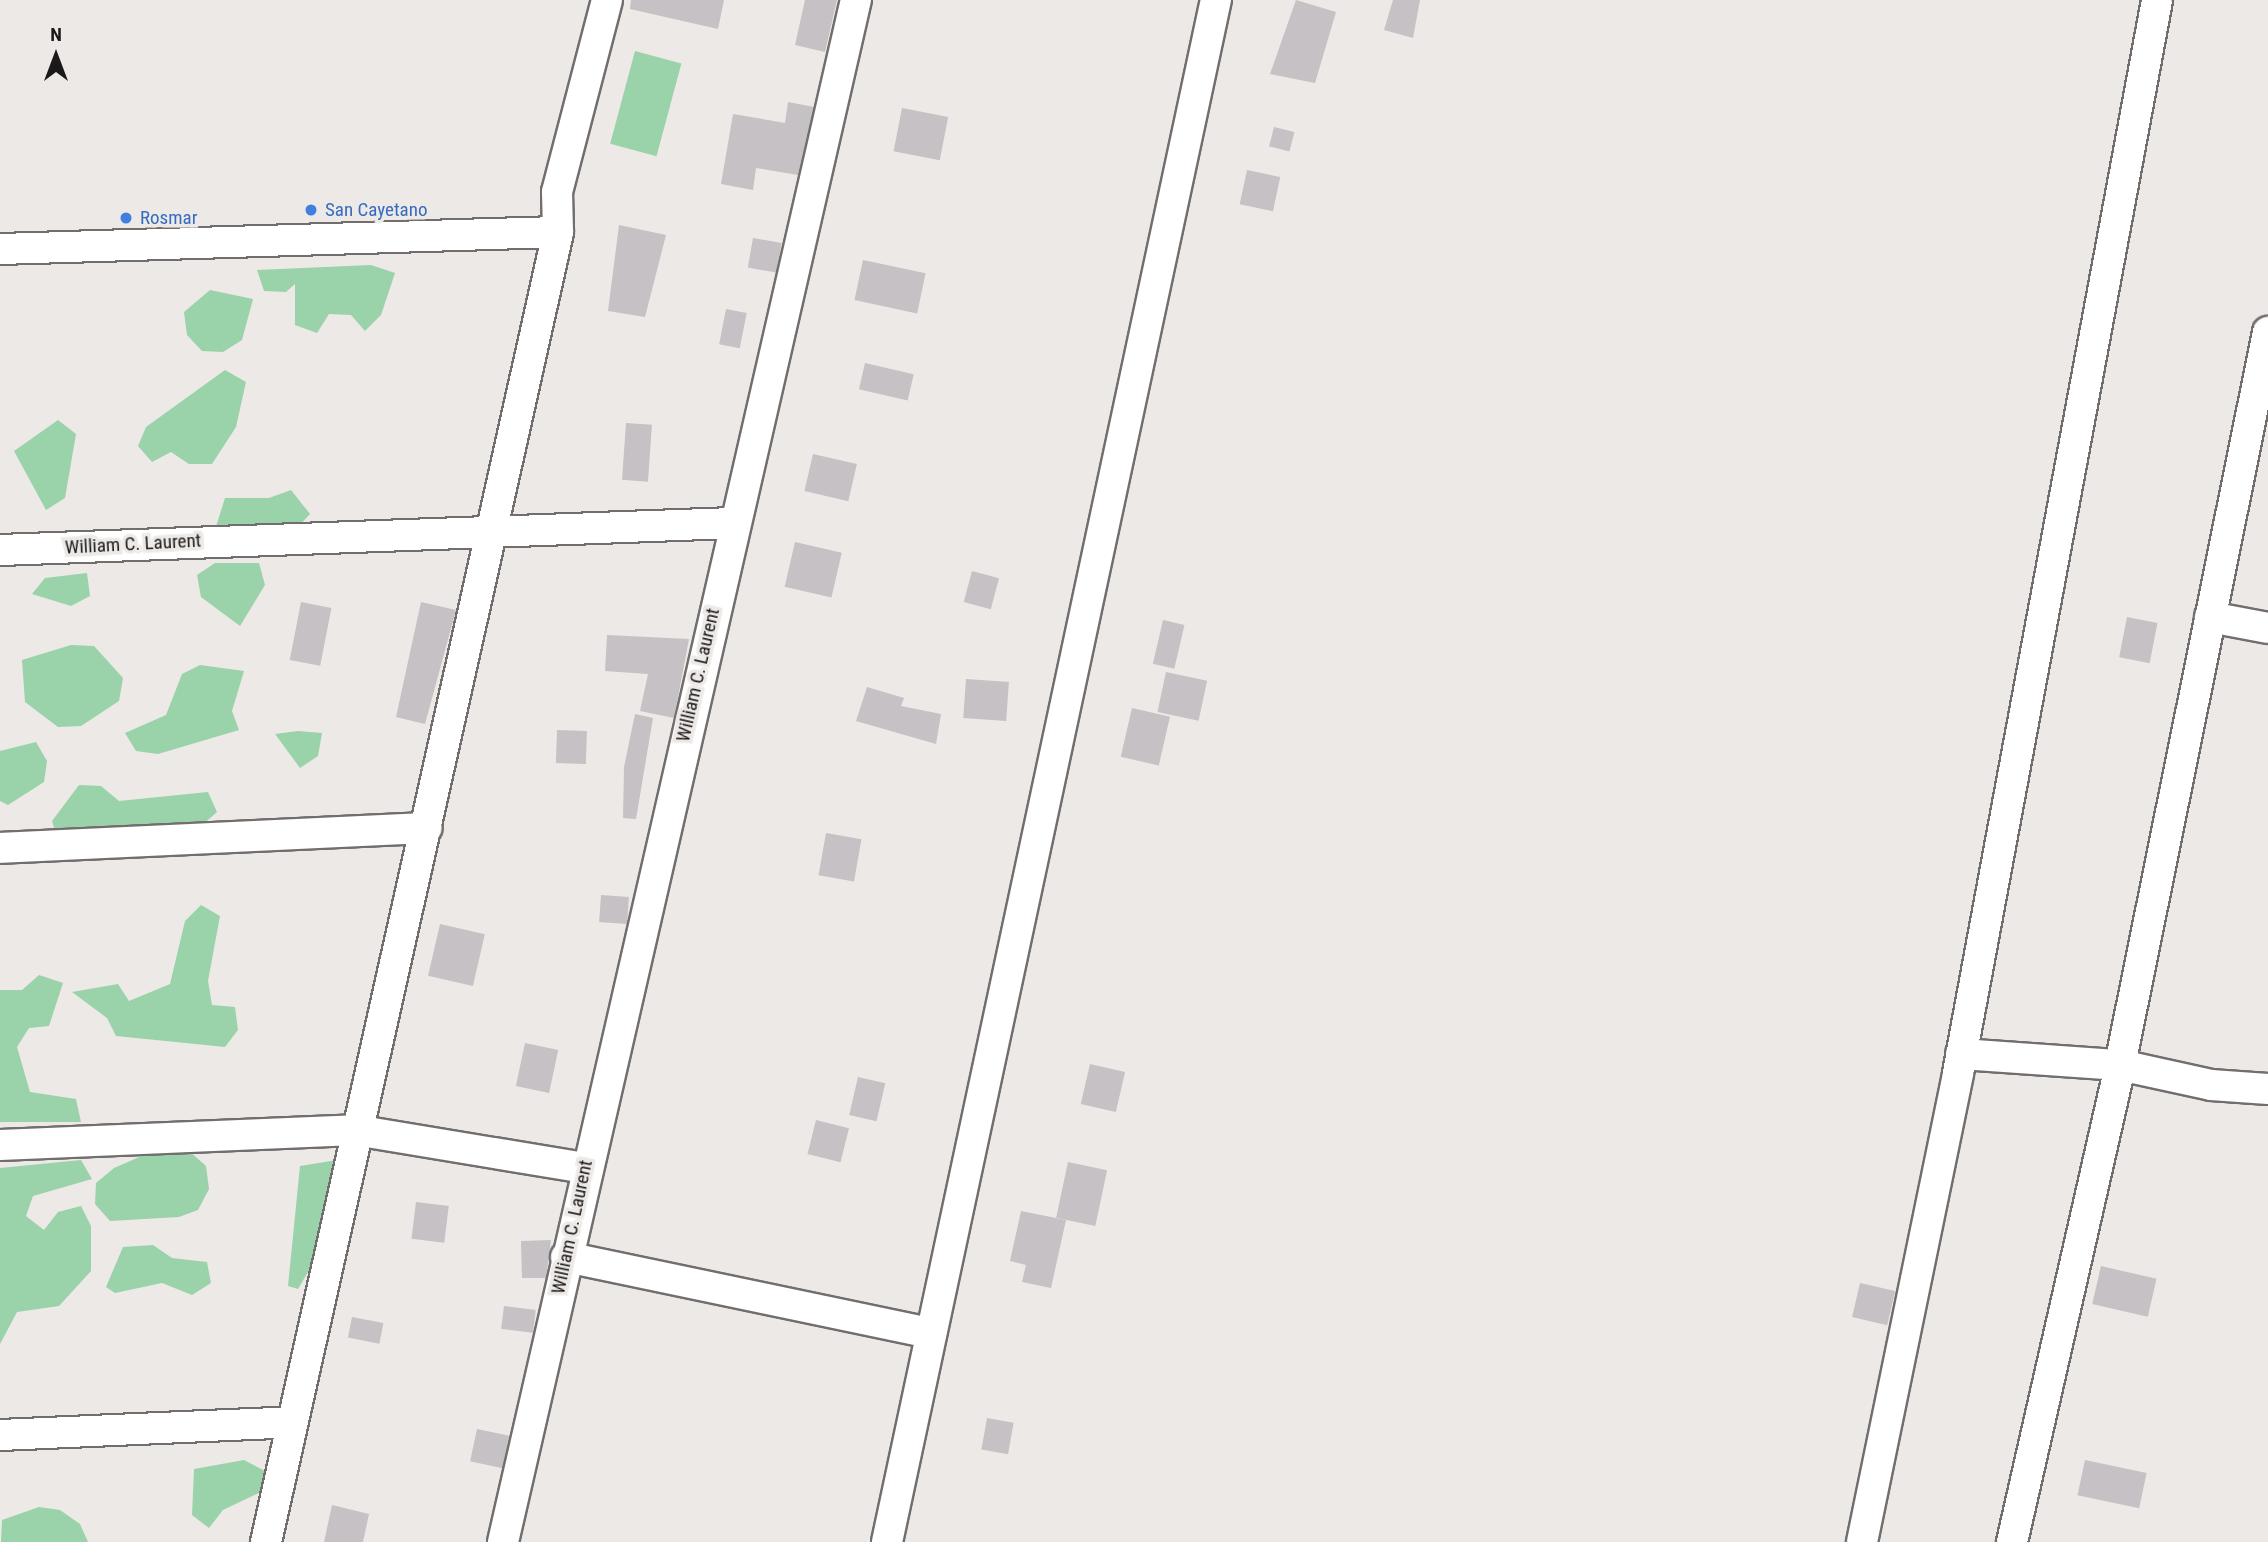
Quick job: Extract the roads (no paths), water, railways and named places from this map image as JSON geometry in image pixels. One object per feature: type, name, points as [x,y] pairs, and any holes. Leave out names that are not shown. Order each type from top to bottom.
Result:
[{"type":"street","points":[[266,1542],[355,1130],[428,828],[558,232],[557,192],[607,0]]},
{"type":"street","points":[[733,523],[856,0]]},
{"type":"street","points":[[887,1542],[1216,0]]},
{"type":"street","points":[[1862,1542],[1961,1054],[2157,0]]},
{"type":"street","points":[[0,249],[558,232]]},
{"type":"street","points":[[2012,1542],[2120,1065],[2268,332]]},
{"type":"street","name":"William C. Laurent","points":[[0,550],[493,527],[733,523],[585,1168],[503,1542]]},
{"type":"street","points":[[2210,617],[2268,628]]},
{"type":"street","points":[[0,848],[428,828]]},
{"type":"street","points":[[1961,1054],[2120,1065],[2211,1085],[2268,1089]]},
{"type":"street","points":[[0,1145],[355,1130],[585,1168]]},
{"type":"street","points":[[566,1257],[931,1334]]},
{"type":"street","points":[[0,1435],[292,1422]]},
{"type":"place","name":"San Cayetano","points":[[311,210]]},
{"type":"place","name":"Rosmar","points":[[126,218]]}]
